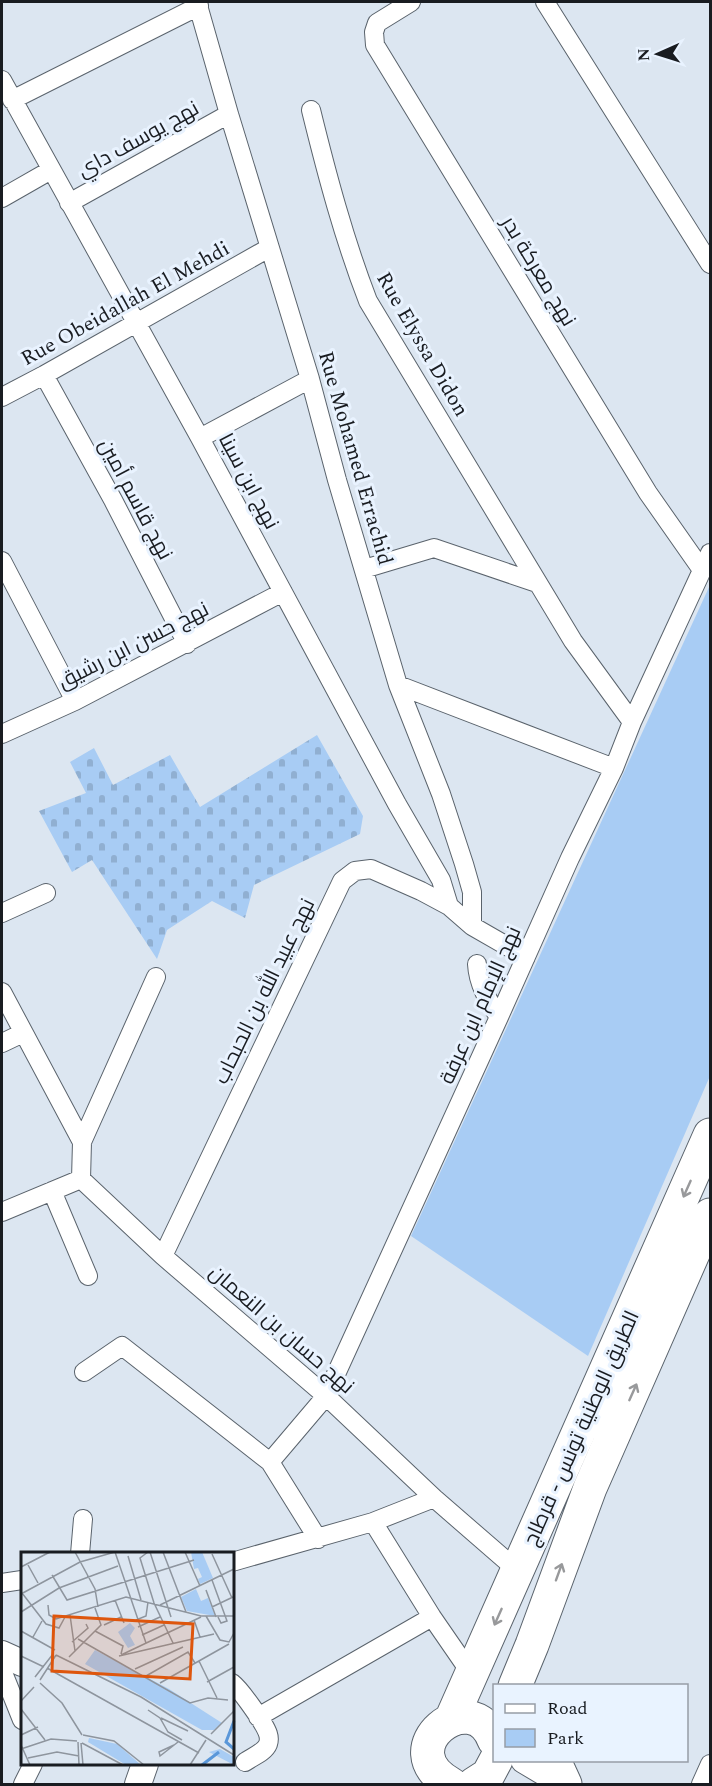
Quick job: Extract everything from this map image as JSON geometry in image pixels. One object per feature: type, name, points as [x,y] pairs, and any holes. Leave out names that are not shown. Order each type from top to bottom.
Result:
[{"type":"highway","name":"الطريق الوطنية تونس - قرطاج","points":[[452,1720],[711,1136]]},
{"type":"highway","name":"الطريق الوطنية تونس - قرطاج","points":[[516,1684],[590,1488],[711,1215]]},
{"type":"highway","points":[[532,1645],[534,1684]]},
{"type":"highway","points":[[463,1718],[475,1720],[485,1726],[472,1765],[428,1752],[434,1732],[442,1724],[463,1718]]},
{"type":"highway","points":[[554,1762],[564,1785]]},
{"type":"street","name":"نهج معركة بدر","points":[[411,2],[377,22],[374,32],[375,45],[648,493],[702,570]]},
{"type":"street","points":[[545,2],[711,264]]},
{"type":"street","points":[[12,100],[198,4]]},
{"type":"street","name":"Rue Mohamed Errachid","points":[[198,4],[398,685],[441,794],[464,864],[472,892],[472,926]]},
{"type":"street","name":"نهج ابن سينا","points":[[2,80],[200,438],[397,804],[441,880],[449,906]]},
{"type":"street","name":"Rue Elyssa Didon","points":[[311,110],[347,246],[368,301],[573,641],[632,722]]},
{"type":"street","name":"نهج يوسف داي","points":[[69,203],[229,114]]},
{"type":"street","points":[[2,198],[51,170]]},
{"type":"street","name":"Rue Obeidallah El Mehdi","points":[[2,397],[270,248]]},
{"type":"street","name":"نهج قاسم أمين","points":[[44,375],[187,644]]},
{"type":"street","points":[[200,438],[310,379]]},
{"type":"street","points":[[364,569],[434,548],[537,583]]},
{"type":"street","name":"نهج الإمام ابن عرفة","points":[[270,1462],[326,1396],[711,553]]},
{"type":"street","points":[[2,561],[75,701]]},
{"type":"street","name":"نهج حسن ابن رشيق","points":[[2,734],[75,701],[283,592]]},
{"type":"street","points":[[398,685],[614,768]]},
{"type":"street","name":"نهج عبيد الله بن الحبحاب","points":[[163,1256],[342,881],[355,871],[371,869],[449,906],[472,926],[526,957]]},
{"type":"street","points":[[2,913],[46,893]]},
{"type":"street","points":[[477,964],[481,985],[489,1004],[499,1017]]},
{"type":"street","points":[[2,1212],[81,1179],[82,1142],[156,977]]},
{"type":"street","points":[[2,992],[82,1142]]},
{"type":"street","points":[[2,1043],[23,1033]]},
{"type":"street","name":"نهج حسان بن النعمان","points":[[81,1179],[163,1256],[326,1396],[434,1498],[518,1571]]},
{"type":"street","points":[[52,1191],[88,1276]]},
{"type":"street","points":[[84,1372],[122,1346],[270,1462],[318,1539]]},
{"type":"street","points":[[234,1561],[372,1522],[434,1498]]},
{"type":"street","points":[[80,1552],[83,1519]]},
{"type":"street","points":[[372,1522],[472,1675]]},
{"type":"street","points":[[2,1583],[21,1580]]},
{"type":"street","points":[[258,1717],[432,1617]]},
{"type":"street","points":[[2,1654],[21,1663]]},
{"type":"street","points":[[2,1670],[21,1718]]},
{"type":"street","points":[[234,1686],[268,1734],[268,1744],[245,1762]]},
{"type":"street","points":[[526,1762],[564,1785]]},
{"type":"street","points":[[700,1785],[711,1764]]},
{"type":"street","points":[[23,1785],[33,1765]]},
{"type":"street","points":[[138,1785],[145,1765]]},
{"type":"green space","points":[[710,585],[710,1076],[588,1356],[411,1236]]},
{"type":"green space","points":[[317,735],[363,816],[360,834],[254,885],[245,918],[212,901],[167,930],[157,959],[92,860],[72,872],[39,811],[86,793],[70,762],[94,748],[113,785],[170,755],[200,807]]}]
